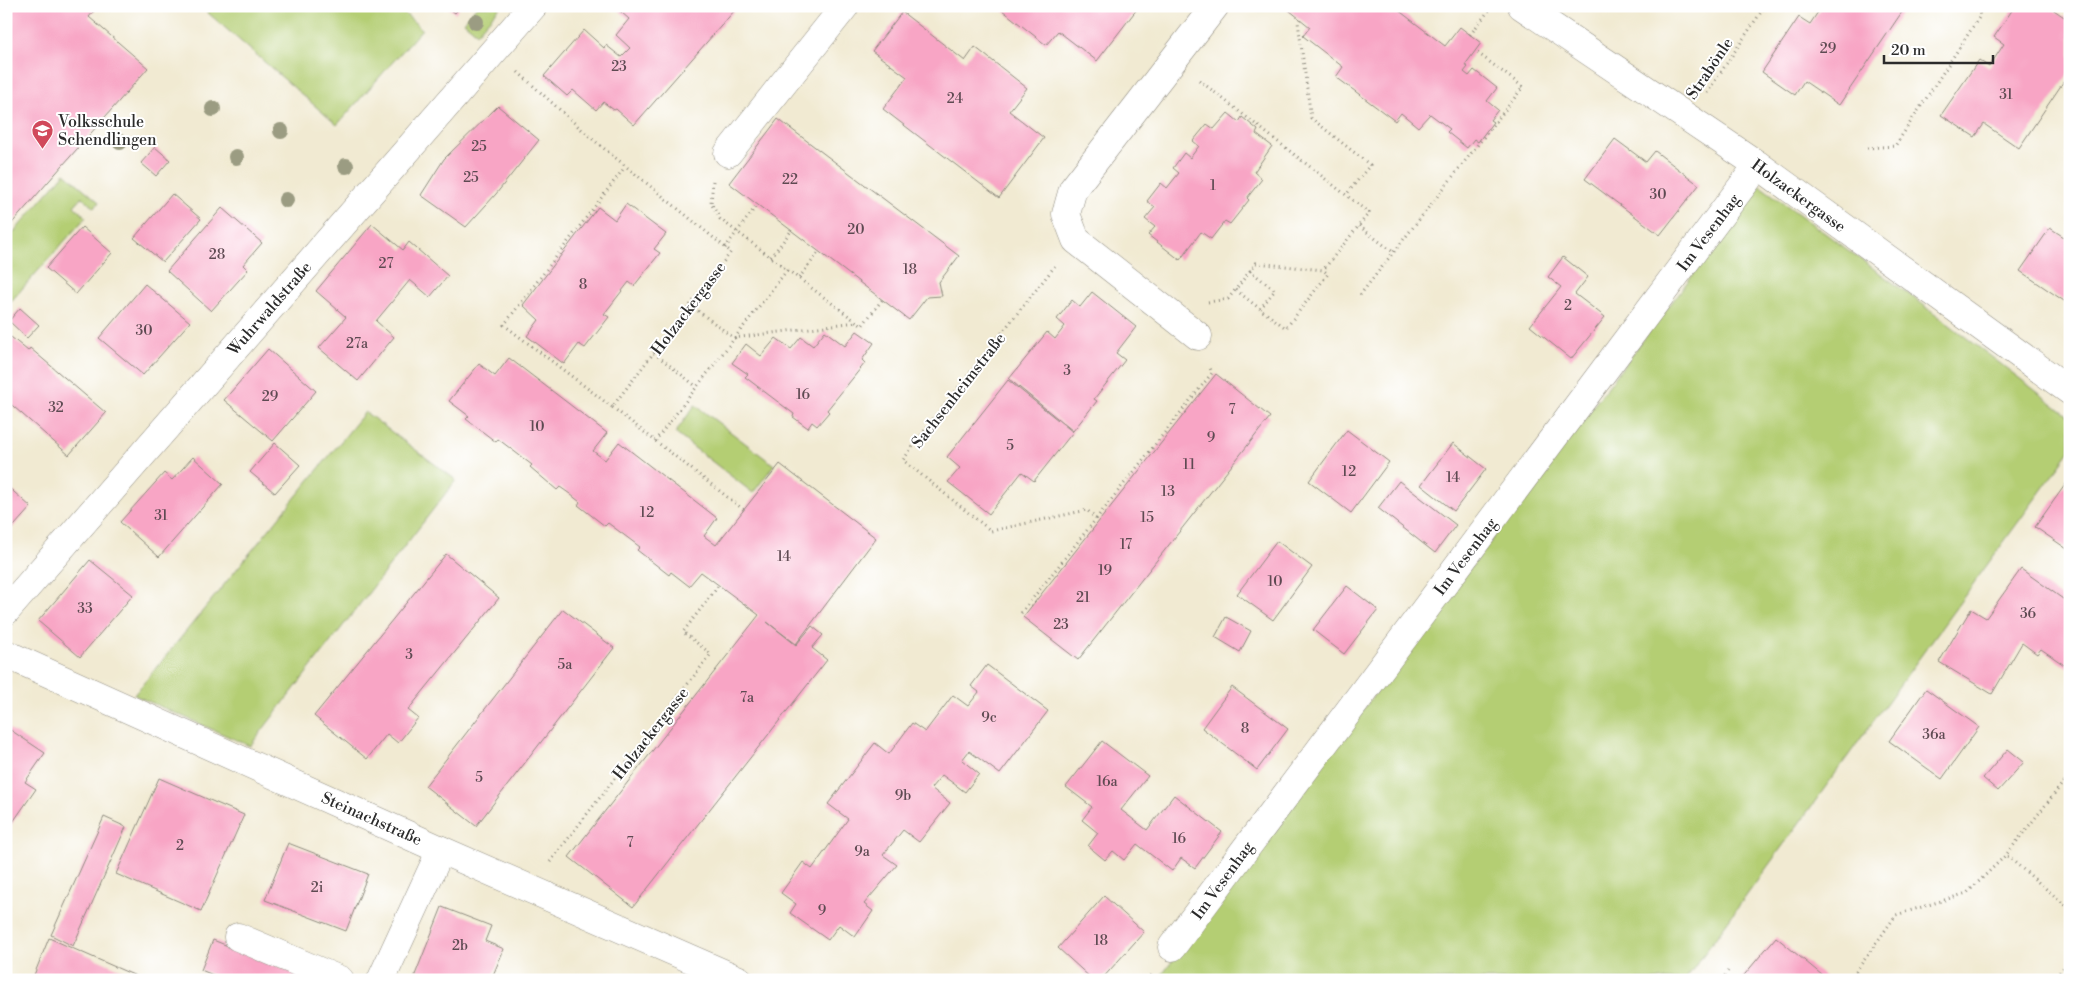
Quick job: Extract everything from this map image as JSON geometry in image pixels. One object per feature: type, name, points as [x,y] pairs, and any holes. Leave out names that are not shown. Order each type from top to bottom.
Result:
[{"type":"street","name":"Wuhrwaldstraße","points":[[6,611],[532,6]]},
{"type":"street","points":[[728,153],[845,6]]},
{"type":"street","points":[[1189,329],[1076,240],[1066,214],[1073,189],[1215,6]]},
{"type":"street","name":"Holzackergasse","points":[[1522,6],[1758,165],[2070,392]]},
{"type":"street","name":"Im Vesenhag","points":[[1172,947],[1758,165]]},
{"type":"street","name":"Steinachstraße","points":[[6,654],[441,850],[739,980]]},
{"type":"street","points":[[381,980],[441,850]]},
{"type":"street","points":[[238,937],[340,980]]},
{"type":"path","points":[[1470,35],[1492,6]]},
{"type":"path","name":"Strabönle","points":[[1690,118],[1765,6]]},
{"type":"path","points":[[1867,148],[1895,146],[1980,16],[1978,6]]},
{"type":"path","points":[[1300,19],[1298,22],[1311,118],[1370,165],[1346,195]]},
{"type":"path","name":"Holzackergasse","points":[[494,50],[590,138],[731,252],[612,407]]},
{"type":"path","points":[[1360,295],[1523,87],[1475,51]]},
{"type":"path","points":[[1173,60],[1369,213],[1323,270]]},
{"type":"path","points":[[728,153],[713,181],[711,203],[720,219],[862,326],[882,300]]},
{"type":"path","points":[[625,167],[504,325],[744,510]]},
{"type":"path","points":[[725,248],[757,204]]},
{"type":"path","points":[[1359,226],[1393,252]]},
{"type":"path","points":[[771,257],[791,231]]},
{"type":"path","name":"Sachsenheimstraße","points":[[1076,240],[931,422],[904,460],[991,530],[1087,510],[1096,519]]},
{"type":"path","points":[[799,278],[819,252]]},
{"type":"path","points":[[1021,613],[1212,372],[1189,329],[1199,295],[1207,302],[1228,299],[1256,263],[1323,270],[1328,274],[1286,328],[1236,290]]},
{"type":"path","points":[[655,440],[788,270]]},
{"type":"path","points":[[1250,271],[1274,290],[1260,309]]},
{"type":"path","points":[[690,305],[734,338],[856,322]]},
{"type":"path","points":[[654,353],[697,386]]},
{"type":"path","name":"Holzackergasse","points":[[530,888],[711,654],[683,632],[719,585]]},
{"type":"path","points":[[1850,980],[1896,915],[1967,893],[2006,855],[2070,774]]},
{"type":"path","points":[[2006,855],[2070,910]]},
{"type":"path","points":[[2053,980],[2070,960]]},
{"type":"path","points":[[1722,980],[1728,972]]},
{"type":"green space","points":[[200,6],[396,6],[422,29],[337,125]]},
{"type":"green space","points":[[477,6],[501,6],[477,33],[464,22]]},
{"type":"green space","points":[[65,173],[99,202],[94,208],[82,197],[74,206],[86,217],[6,307],[6,241]]},
{"type":"green space","points":[[1760,186],[1925,306],[2070,417],[2070,451],[1685,980],[1158,980]]},
{"type":"green space","points":[[695,405],[774,465],[753,493],[675,433]]},
{"type":"green space","points":[[365,412],[456,480],[250,746],[134,695]]},
{"type":"building","name":"Volksschule Schendlingen","points":[[6,6],[98,6],[89,17],[148,68],[6,230]]},
{"type":"building","points":[[446,6],[461,6],[455,13]]},
{"type":"building","points":[[614,6],[730,6],[735,10],[634,125],[616,109],[614,110],[603,102],[596,110],[573,90],[567,96],[544,76],[584,30],[604,48],[606,45],[621,57],[630,48],[616,35],[629,19]]},
{"type":"building","points":[[997,6],[1133,6],[1137,9],[1097,61],[1058,31],[1046,45]]},
{"type":"building","points":[[1284,6],[1393,6],[1445,46],[1460,27],[1481,43],[1465,65],[1468,67],[1464,72],[1469,76],[1474,70],[1497,88],[1487,101],[1498,110],[1490,120],[1493,122],[1478,142],[1474,139],[1467,148],[1447,132],[1450,129],[1430,114],[1418,127],[1401,113],[1395,121],[1336,77],[1343,67],[1303,36],[1310,27]]},
{"type":"building","points":[[1822,6],[1906,6],[1839,105],[1804,81],[1795,95],[1762,72],[1799,17],[1810,24]]},
{"type":"building","points":[[2015,6],[2048,6],[2070,21],[2070,72],[2019,148],[1984,124],[1975,137],[1941,115],[1979,60],[1989,67],[2004,44],[1994,37]]},
{"type":"building","points":[[902,12],[965,61],[975,47],[1027,88],[1009,111],[1044,138],[999,198],[883,109],[907,77],[872,51]]},
{"type":"building","points":[[498,106],[539,140],[496,194],[466,227],[421,195],[444,159]]},
{"type":"building","points":[[1228,113],[1239,122],[1242,117],[1258,130],[1256,134],[1272,146],[1254,172],[1262,179],[1247,198],[1249,200],[1230,224],[1225,221],[1211,239],[1201,232],[1180,260],[1148,235],[1155,227],[1145,219],[1155,207],[1147,201],[1161,183],[1167,188],[1179,173],[1173,168],[1184,153],[1190,158],[1199,146],[1193,141],[1207,124],[1214,129]]},
{"type":"building","points":[[778,119],[959,256],[939,282],[942,296],[927,297],[909,320],[729,183]]},
{"type":"building","points":[[1615,139],[1646,162],[1655,151],[1699,185],[1660,235],[1585,179]]},
{"type":"building","points":[[155,147],[170,160],[156,176],[141,163]]},
{"type":"building","points":[[172,194],[201,219],[163,262],[134,238]]},
{"type":"building","points":[[626,204],[666,234],[654,249],[660,253],[634,286],[629,282],[604,314],[609,317],[585,348],[579,344],[564,364],[527,336],[539,320],[523,305],[598,207],[615,220]]},
{"type":"building","points":[[222,208],[262,243],[243,265],[248,270],[211,311],[167,271]]},
{"type":"building","points":[[372,224],[403,250],[409,242],[448,276],[430,297],[410,280],[376,321],[394,337],[358,381],[319,348],[346,317],[316,291]]},
{"type":"building","points":[[82,227],[112,253],[76,294],[46,268]]},
{"type":"building","points":[[2050,228],[2070,241],[2070,305],[2020,271]]},
{"type":"building","points":[[1563,257],[1588,277],[1575,294],[1605,317],[1571,359],[1530,326],[1561,287],[1548,277]]},
{"type":"building","points":[[145,284],[190,322],[143,375],[99,338]]},
{"type":"building","points":[[1092,292],[1136,327],[1116,353],[1125,360],[1094,399],[1097,401],[1073,431],[1009,379],[1047,332],[1055,339],[1065,326],[1057,319],[1072,300],[1080,307]]},
{"type":"building","points":[[20,308],[39,325],[27,338],[9,321]]},
{"type":"building","points":[[825,331],[845,346],[857,331],[874,343],[862,360],[865,363],[827,410],[829,412],[817,426],[812,422],[808,428],[793,417],[794,414],[745,377],[748,374],[732,363],[746,344],[761,356],[776,338],[791,349],[801,337],[813,346]]},
{"type":"building","points":[[11,337],[28,351],[30,348],[106,413],[69,455],[6,400],[6,342]]},
{"type":"building","points":[[268,349],[316,391],[273,441],[224,400]]},
{"type":"building","points":[[509,358],[607,433],[593,451],[605,460],[619,442],[717,518],[704,536],[716,545],[780,464],[876,538],[796,644],[767,622],[796,645],[812,626],[823,635],[812,648],[827,660],[633,907],[569,857],[759,615],[701,572],[689,586],[671,572],[669,575],[637,550],[640,547],[608,523],[605,526],[578,505],[580,502],[560,487],[557,490],[530,467],[532,465],[498,439],[496,442],[466,419],[469,416],[449,401],[479,364],[495,376]]},
{"type":"building","points":[[1216,374],[1270,417],[1078,660],[1023,617]]},
{"type":"building","points":[[1008,380],[1073,432],[1034,481],[1022,472],[989,514],[948,482],[960,468],[947,457]]},
{"type":"building","points":[[1347,430],[1389,462],[1351,513],[1309,481]]},
{"type":"building","points":[[275,443],[300,465],[275,493],[250,472]]},
{"type":"building","points":[[1453,443],[1486,469],[1454,511],[1421,485]]},
{"type":"building","points":[[193,457],[223,484],[159,557],[120,522],[164,473],[172,480]]},
{"type":"building","points":[[2070,478],[2070,551],[2035,527]]},
{"type":"building","points":[[1399,481],[1456,525],[1435,553],[1378,508]]},
{"type":"building","points":[[6,485],[31,507],[6,535]]},
{"type":"building","points":[[1277,541],[1312,567],[1273,620],[1237,594]]},
{"type":"building","points":[[446,554],[499,598],[408,710],[418,718],[398,743],[387,734],[367,759],[314,716]]},
{"type":"building","points":[[90,560],[133,595],[80,657],[38,621]]},
{"type":"building","points":[[2021,569],[2070,604],[2070,669],[2041,649],[2037,654],[2022,643],[1992,694],[1939,662],[1971,609],[1986,618]]},
{"type":"building","points":[[1347,586],[1378,610],[1344,654],[1313,630]]},
{"type":"building","points":[[563,609],[614,648],[476,826],[425,786]]},
{"type":"building","points":[[1226,617],[1251,631],[1240,652],[1215,637]]},
{"type":"building","points":[[987,665],[1048,711],[1000,774],[969,751],[962,760],[979,774],[965,792],[942,775],[931,788],[950,803],[919,842],[903,830],[883,855],[897,865],[864,904],[873,911],[855,937],[839,925],[828,940],[790,913],[796,904],[781,893],[803,862],[812,869],[848,819],[828,804],[875,743],[889,754],[912,723],[925,732],[953,695],[968,706],[979,692],[971,686]]},
{"type":"building","points":[[1232,687],[1288,729],[1257,770],[1202,728]]},
{"type":"building","points":[[1926,689],[1979,727],[1942,779],[1889,741]]},
{"type":"building","points":[[6,727],[45,753],[25,782],[36,789],[6,832]]},
{"type":"building","points":[[1102,741],[1148,776],[1121,810],[1147,830],[1174,795],[1222,832],[1195,868],[1181,858],[1172,871],[1137,844],[1124,860],[1113,851],[1105,860],[1088,846],[1098,833],[1082,820],[1092,807],[1066,787]]},
{"type":"building","points":[[2008,749],[2024,762],[1998,791],[1983,778]]},
{"type":"building","points":[[159,778],[244,815],[201,911],[116,874]]},
{"type":"building","points":[[104,817],[126,827],[73,946],[51,935]]},
{"type":"building","points":[[288,843],[368,874],[346,931],[265,900]]},
{"type":"building","points":[[1104,896],[1144,932],[1101,980],[1093,980],[1058,948]]},
{"type":"building","points":[[442,907],[491,926],[485,941],[504,949],[491,980],[413,980]]},
{"type":"building","points":[[1776,937],[1828,980],[1740,980]]},
{"type":"building","points":[[49,938],[145,980],[32,980]]},
{"type":"building","points":[[213,940],[313,980],[225,980],[201,970]]},
{"type":"place","name":"Volksschule Schendlingen","points":[[42,149]]}]
